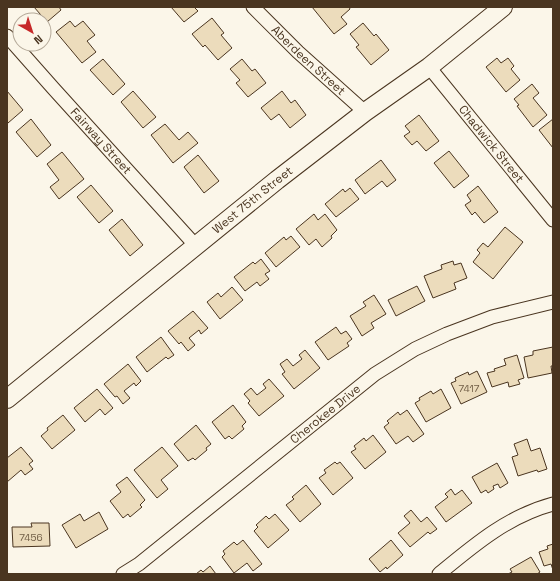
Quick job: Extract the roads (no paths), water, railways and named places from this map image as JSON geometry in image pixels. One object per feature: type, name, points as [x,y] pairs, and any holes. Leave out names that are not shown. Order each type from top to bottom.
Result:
[{"type":"main road","name":"West 75th Street","points":[[7,399],[277,180],[365,112],[429,67],[503,7]]},
{"type":"street","name":"Aberdeen Street","points":[[253,7],[298,52],[365,112]]},
{"type":"street","name":"Fairway Street","points":[[7,36],[196,246]]},
{"type":"street","name":"Chadwick Street","points":[[429,67],[553,220]]},
{"type":"street","name":"Cherokee Drive","points":[[123,574],[139,564],[375,374],[415,349],[446,334],[492,317],[553,302]]},
{"type":"street","points":[[439,574],[465,552],[494,531],[516,518],[553,504]]}]
